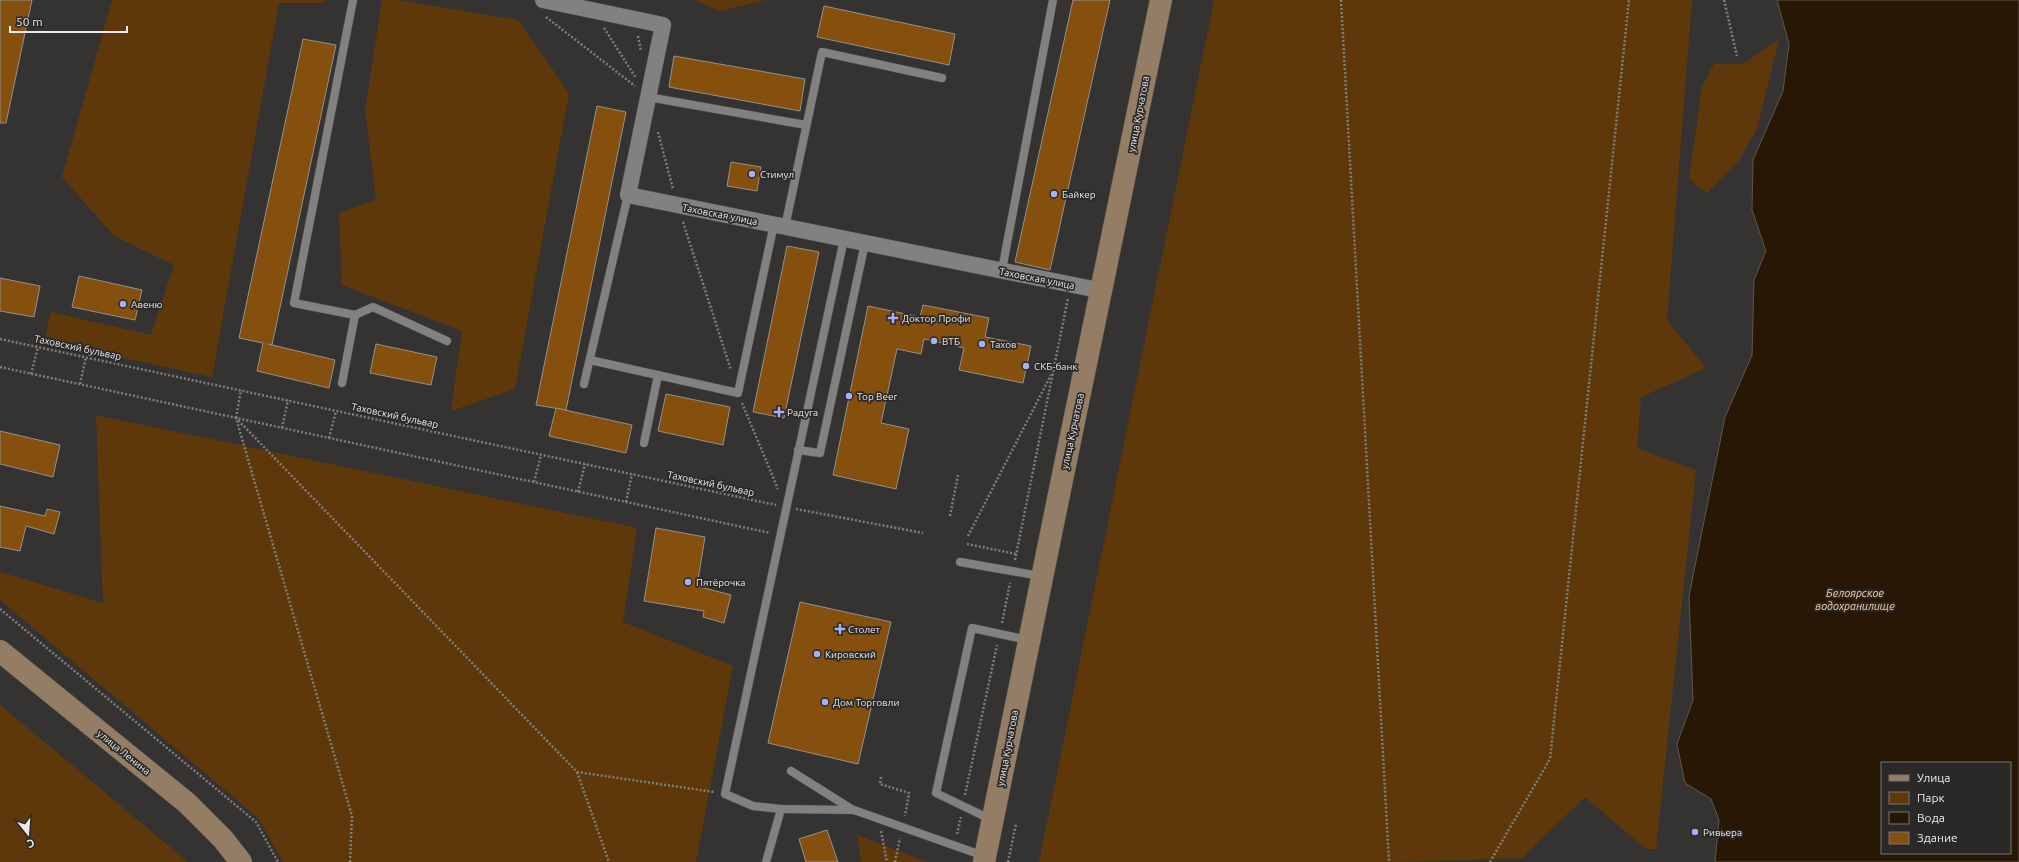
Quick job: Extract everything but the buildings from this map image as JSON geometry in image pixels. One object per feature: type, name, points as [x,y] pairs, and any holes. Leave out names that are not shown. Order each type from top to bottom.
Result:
[{"type":"main road","name":"улица Курчатова","points":[[984,859],[1040,576],[1103,291],[1162,0]]},
{"type":"main road","name":"улица Ленина","points":[[0,651],[187,803],[223,839],[240,862]]},
{"type":"street","points":[[543,7],[593,10],[663,25],[628,195]]},
{"type":"street","name":"Таховская улица","points":[[628,195],[1103,291]]},
{"type":"lane","points":[[353,0],[294,303],[355,316],[373,307],[447,341]]},
{"type":"lane","points":[[1002,270],[1053,0]]},
{"type":"lane","points":[[590,360],[738,393],[779,226],[806,126],[822,52],[942,78]]},
{"type":"lane","points":[[648,97],[806,126]]},
{"type":"lane","points":[[584,384],[628,195]]},
{"type":"lane","points":[[844,238],[725,794],[753,806],[781,809],[854,810]]},
{"type":"lane","points":[[798,450],[820,453],[865,243]]},
{"type":"lane","points":[[342,383],[355,316]]},
{"type":"lane","points":[[644,444],[658,375]]},
{"type":"lane","points":[[960,562],[1040,576]]},
{"type":"lane","points":[[992,820],[936,792],[972,628],[1028,640]]},
{"type":"lane","points":[[791,771],[854,810],[984,859]]},
{"type":"lane","points":[[766,862],[781,809]]},
{"type":"path","points":[[1341,0],[1389,862]]},
{"type":"path","points":[[1490,862],[1550,759],[1629,0]]},
{"type":"path","points":[[1724,0],[1737,56]]},
{"type":"path","points":[[543,7],[648,97]]},
{"type":"path","points":[[593,10],[648,97]]},
{"type":"path","points":[[635,19],[642,58]]},
{"type":"path","points":[[656,126],[678,205],[738,393],[786,508]]},
{"type":"path","name":"Таховский бульвар","points":[[0,339],[786,508],[922,533]]},
{"type":"path","points":[[31,374],[38,347]]},
{"type":"path","points":[[80,384],[86,357]]},
{"type":"path","points":[[0,367],[780,535]]},
{"type":"path","points":[[968,536],[1053,371]]},
{"type":"path","points":[[241,390],[236,418],[352,816],[350,862]]},
{"type":"path","points":[[282,428],[288,400]]},
{"type":"path","points":[[329,438],[336,411]]},
{"type":"path","points":[[236,418],[577,772],[608,862]]},
{"type":"path","points":[[534,482],[541,455]]},
{"type":"path","points":[[578,492],[584,464]]},
{"type":"path","points":[[626,502],[632,474]]},
{"type":"path","points":[[950,516],[958,475]]},
{"type":"path","points":[[967,544],[1016,554]]},
{"type":"path","points":[[0,609],[256,822],[278,862]]},
{"type":"path","points":[[577,772],[725,794]]},
{"type":"path","points":[[881,777],[880,784],[909,793]]},
{"type":"path","points":[[878,819],[887,862]]},
{"type":"path","points":[[1008,862],[1016,824]]},
{"type":"green space","points":[[112,0],[325,0],[324,3],[279,3],[212,377],[44,341],[51,312],[151,335],[174,265],[114,236],[62,177]]},
{"type":"green space","points":[[382,0],[399,0],[518,20],[569,93],[515,389],[451,411],[462,331],[342,285],[339,213],[376,200],[365,110]]},
{"type":"green space","points":[[695,0],[766,0],[720,11]]},
{"type":"green space","points":[[1214,0],[1692,0],[1667,320],[1706,368],[1641,397],[1637,448],[1696,470],[1656,849],[1646,849],[1585,797],[1522,858],[1398,862],[1039,862]]},
{"type":"green space","points":[[1779,39],[1757,129],[1739,160],[1707,193],[1689,179],[1702,87],[1714,64],[1743,64]]},
{"type":"green space","points":[[96,415],[637,528],[623,622],[733,666],[696,862],[283,862],[258,818],[0,600],[0,572],[103,603]]},
{"type":"green space","points":[[0,705],[188,862],[0,862]]},
{"type":"green space","points":[[857,835],[927,862],[861,862]]},
{"type":"water","name":"Белоярское водохранилище","points":[[1777,0],[2019,0],[2019,862],[1715,862],[1719,820],[1711,799],[1685,783],[1677,744],[1693,700],[1689,596],[1725,417],[1752,355],[1754,280],[1766,251],[1752,210],[1753,160],[1783,91],[1789,44]]},
{"type":"place","name":"Стимул","points":[[752,174]]},
{"type":"place","name":"Байкер","points":[[1054,194]]},
{"type":"place","name":"Авеню","points":[[123,304]]},
{"type":"place","name":"Доктор Профи","points":[[893,318]]},
{"type":"place","name":"ВТБ","points":[[934,341]]},
{"type":"place","name":"Тахов","points":[[982,344]]},
{"type":"place","name":"СКБ-банк","points":[[1026,366]]},
{"type":"place","name":"Top Beer","points":[[849,396]]},
{"type":"place","name":"Радуга","points":[[779,412]]},
{"type":"place","name":"Пятёрочка","points":[[688,582]]},
{"type":"place","name":"Столет","points":[[840,629]]},
{"type":"place","name":"Кировский","points":[[817,654]]},
{"type":"place","name":"Дом Торговли","points":[[825,702]]},
{"type":"place","name":"Ривьера","points":[[1695,832]]}]
